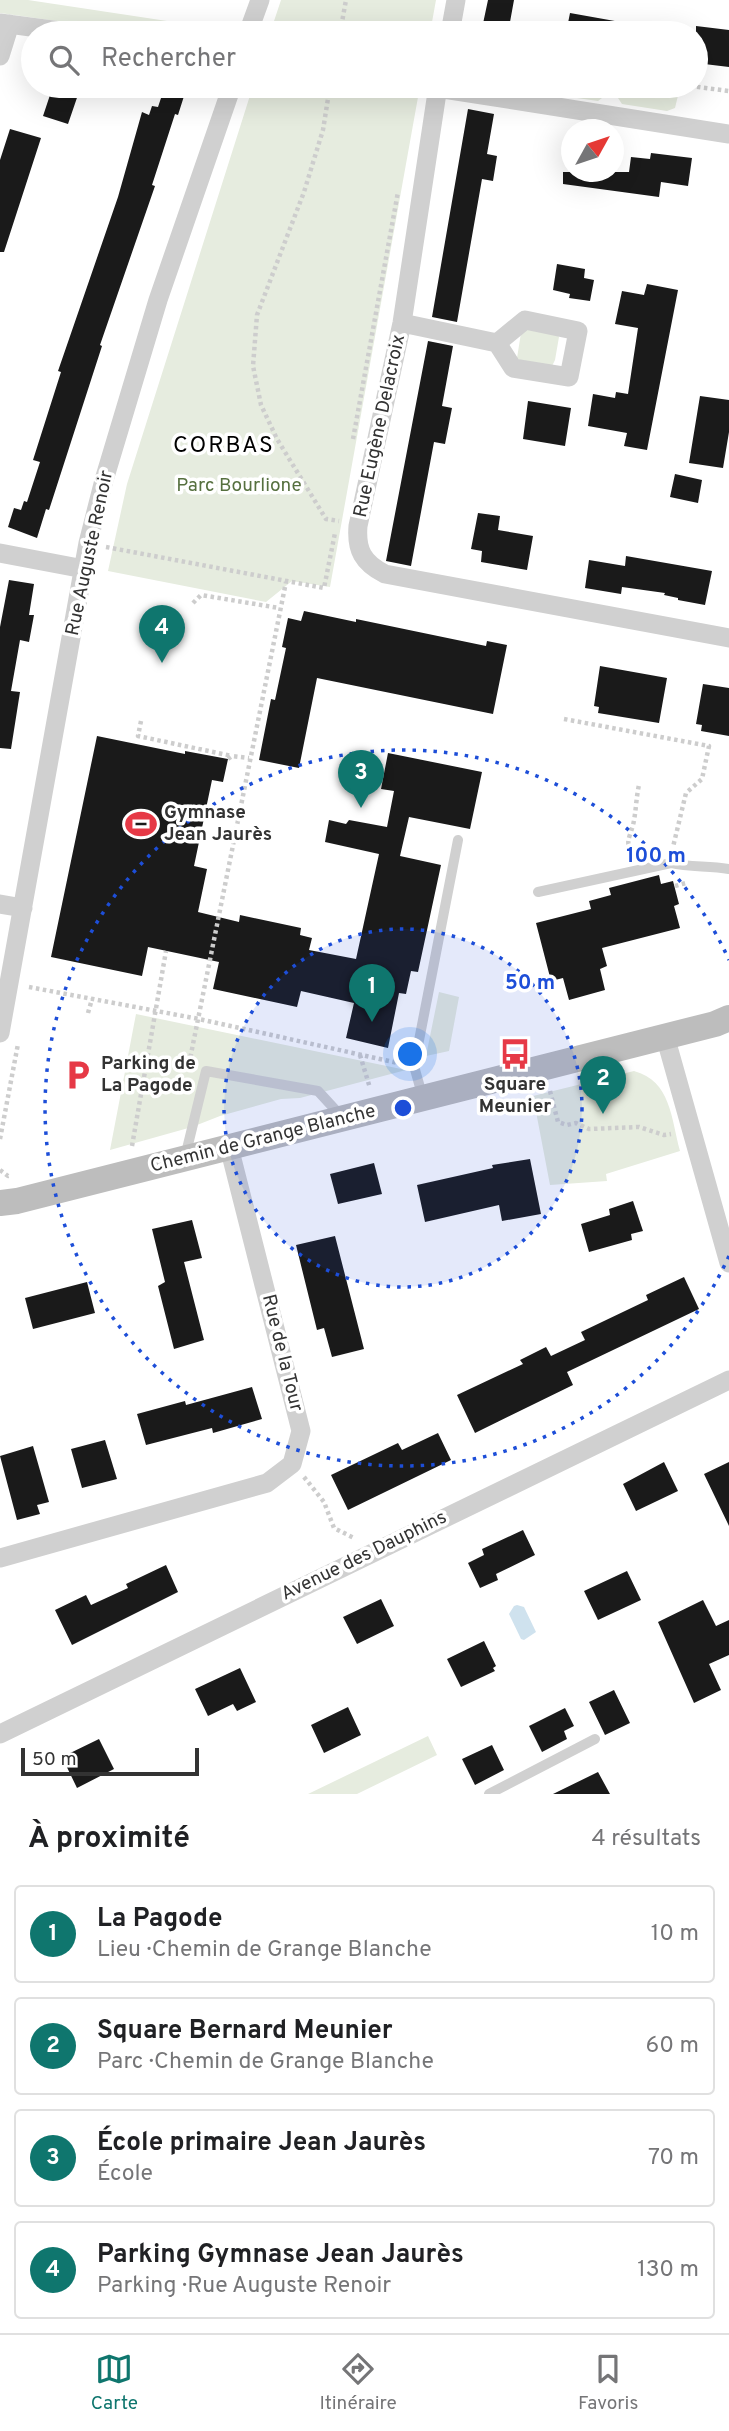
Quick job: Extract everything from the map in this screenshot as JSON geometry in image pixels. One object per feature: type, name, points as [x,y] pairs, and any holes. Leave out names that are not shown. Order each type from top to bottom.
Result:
[{"type":"street","points":[[252,21],[260,0]]},
{"type":"street","points":[[452,21],[456,0]]},
{"type":"street","points":[[0,56],[5,24]]},
{"type":"street","name":"Rue Auguste Renoir","points":[[0,1033],[88,544],[104,480],[158,300],[228,98]]},
{"type":"street","name":"Rue Eugène Delacroix","points":[[435,98],[402,323],[358,526],[357,542],[362,554],[372,568],[385,574],[729,638]]},
{"type":"street","points":[[505,98],[729,134]]},
{"type":"street","points":[[402,323],[497,342]]},
{"type":"street","points":[[0,554],[84,569]]},
{"type":"street","points":[[0,904],[23,908]]},
{"type":"street","name":"Chemin de Grange Blanche","points":[[0,1203],[17,1201],[423,1099],[729,1018]]},
{"type":"street","points":[[665,1036],[729,1263]]},
{"type":"street","name":"Rue de la Tour","points":[[229,1147],[301,1431],[292,1464]]},
{"type":"street","name":"Avenue des Dauphins","points":[[0,1734],[376,1549],[729,1380]]},
{"type":"street","points":[[0,1558],[267,1483],[292,1464]]},
{"type":"lane","points":[[423,1099],[414,1066],[458,840]]},
{"type":"lane","points":[[538,892],[671,863],[687,867],[715,866],[729,869]]},
{"type":"lane","points":[[185,1158],[206,1070],[317,1091],[344,1119]]},
{"type":"lane","points":[[489,1794],[595,1740]]},
{"type":"path","points":[[342,21],[346,0]]},
{"type":"path","points":[[708,88],[729,91]]},
{"type":"path","points":[[328,98],[323,130],[304,192],[257,315],[253,366],[261,405],[277,439],[326,519],[338,521]]},
{"type":"path","points":[[352,439],[400,181]]},
{"type":"path","points":[[88,544],[324,589],[340,507]]},
{"type":"path","points":[[188,1066],[286,582]]},
{"type":"path","points":[[193,603],[201,595],[279,608]]},
{"type":"path","points":[[564,719],[709,746],[702,779],[685,793],[671,863]]},
{"type":"path","points":[[141,721],[138,736],[230,757],[249,758]]},
{"type":"path","points":[[636,870],[627,843],[628,832],[633,825],[639,785]]},
{"type":"path","points":[[132,1146],[166,951]]},
{"type":"path","points":[[29,987],[199,1019],[414,1066]]},
{"type":"path","points":[[88,1013],[92,999]]},
{"type":"path","points":[[548,1065],[550,1092],[558,1122],[567,1125],[576,1123],[589,1129],[639,1127],[664,1135],[678,1132]]},
{"type":"path","points":[[292,1464],[316,1489],[334,1528],[376,1549]]},
{"type":"green space","points":[[0,0],[28,0],[167,21],[56,21],[0,13]]},
{"type":"green space","points":[[281,0],[436,0],[432,21],[274,21]]},
{"type":"green space","name":"Parc Bourlione","points":[[249,98],[418,98],[330,587],[292,581],[266,602],[108,571],[127,484]]},
{"type":"green space","points":[[577,98],[602,98],[598,101]]},
{"type":"green space","points":[[618,98],[677,98],[675,108],[667,111],[622,104]]},
{"type":"green space","points":[[526,328],[557,334],[559,337],[552,366],[517,358],[521,333]]},
{"type":"green space","points":[[439,992],[459,997],[449,1051],[426,1056]]},
{"type":"green space","points":[[136,1014],[406,1070],[300,1098],[281,1099],[110,1150]]},
{"type":"green space","points":[[634,1071],[656,1083],[662,1092],[671,1114],[680,1151],[606,1174],[607,1181],[550,1185],[533,1096]]},
{"type":"green space","points":[[428,1736],[437,1755],[357,1794],[308,1794]]},
{"type":"water","points":[[517,1605],[524,1607],[536,1632],[524,1640],[509,1614]]},
{"type":"building","points":[[488,0],[514,0],[510,21],[484,21]]},
{"type":"building","points":[[570,13],[615,21],[568,21]]},
{"type":"building","points":[[708,27],[729,30],[729,67],[708,64]]},
{"type":"building","points":[[49,98],[77,98],[68,124],[43,116]]},
{"type":"building","points":[[161,98],[183,98],[178,115],[175,114],[152,185],[155,186],[100,345],[102,346],[49,510],[46,509],[37,538],[8,527],[14,508],[21,510],[24,501],[27,502],[40,462],[33,460],[61,372],[58,371],[118,197],[142,112],[149,115],[152,106],[158,107]]},
{"type":"building","points":[[468,109],[494,114],[487,154],[497,156],[493,181],[482,179],[457,322],[432,317]]},
{"type":"building","points":[[10,129],[41,138],[4,252],[0,252],[0,160]]},
{"type":"building","points":[[651,153],[692,158],[688,186],[661,182],[659,197],[563,184],[624,182],[624,172],[629,172],[631,157],[650,159]]},
{"type":"building","points":[[557,264],[585,269],[584,278],[594,280],[590,301],[569,298],[570,294],[553,290]]},
{"type":"building","points":[[647,284],[678,290],[647,450],[624,446],[627,433],[588,426],[593,394],[615,398],[616,392],[628,394],[638,328],[615,324],[622,291],[644,295]]},
{"type":"building","points":[[428,341],[453,346],[442,406],[452,408],[445,444],[434,442],[411,566],[386,561]]},
{"type":"building","points":[[700,396],[729,400],[729,432],[723,468],[689,463]]},
{"type":"building","points":[[528,401],[571,408],[565,446],[523,439]]},
{"type":"building","points":[[675,474],[702,480],[698,503],[670,497]]},
{"type":"building","points":[[478,513],[500,516],[498,530],[533,536],[527,570],[481,562],[482,551],[471,549]]},
{"type":"building","points":[[626,556],[712,571],[705,605],[678,600],[664,595],[665,593],[622,587],[621,594],[585,588],[589,560],[625,566]]},
{"type":"building","points":[[9,580],[34,584],[29,615],[34,615],[29,642],[20,640],[11,691],[20,692],[11,749],[0,748],[0,627]]},
{"type":"building","points":[[304,611],[486,646],[487,641],[507,645],[493,714],[317,678],[299,768],[259,760],[271,699],[275,700],[286,648],[282,647],[288,618],[301,621]]},
{"type":"building","points":[[600,666],[667,678],[659,723],[598,713],[599,707],[594,706]]},
{"type":"building","points":[[703,684],[729,688],[729,736],[701,731],[702,725],[696,724]]},
{"type":"building","points":[[97,736],[185,754],[185,751],[228,759],[223,782],[212,780],[194,866],[207,869],[198,912],[239,922],[240,915],[301,928],[300,935],[312,938],[309,950],[356,959],[379,854],[325,842],[329,820],[346,824],[349,820],[387,827],[394,791],[381,789],[388,753],[482,772],[470,829],[409,817],[400,856],[441,865],[418,972],[411,971],[406,994],[399,993],[388,1048],[346,1038],[354,1003],[301,991],[297,1007],[213,989],[219,962],[148,947],[142,976],[51,957]]},
{"type":"building","points":[[659,875],[661,884],[673,881],[679,904],[674,906],[680,928],[602,948],[607,966],[600,969],[605,990],[569,1000],[563,978],[551,981],[536,923],[591,909],[589,901],[611,895],[609,888]]},
{"type":"building","points":[[530,1159],[541,1214],[502,1221],[499,1205],[425,1222],[417,1185],[493,1168],[492,1165]]},
{"type":"building","points":[[374,1163],[382,1194],[338,1204],[330,1174]]},
{"type":"building","points":[[633,1201],[643,1231],[631,1234],[632,1240],[589,1252],[581,1224],[610,1215],[609,1209]]},
{"type":"building","points":[[192,1220],[202,1258],[184,1262],[204,1340],[174,1349],[158,1286],[165,1282],[152,1229]]},
{"type":"building","points":[[335,1236],[364,1349],[332,1357],[324,1328],[317,1330],[296,1245]]},
{"type":"building","points":[[684,1277],[699,1309],[567,1372],[573,1385],[475,1433],[457,1395],[523,1364],[520,1360],[546,1347],[551,1356],[585,1340],[581,1332],[648,1300],[646,1295]]},
{"type":"building","points":[[87,1282],[95,1313],[33,1329],[25,1298]]},
{"type":"building","points":[[252,1387],[262,1419],[213,1433],[212,1428],[146,1445],[137,1414],[185,1401],[186,1405]]},
{"type":"building","points":[[438,1433],[451,1460],[348,1510],[331,1475],[398,1443],[402,1450]]},
{"type":"building","points":[[105,1440],[117,1479],[82,1488],[71,1449]]},
{"type":"building","points":[[33,1446],[49,1502],[37,1505],[40,1514],[17,1520],[0,1456]]},
{"type":"building","points":[[664,1462],[678,1491],[636,1511],[623,1484]]},
{"type":"building","points":[[729,1462],[729,1526],[704,1474]]},
{"type":"building","points":[[523,1530],[535,1555],[496,1574],[498,1580],[480,1588],[468,1563],[484,1555],[482,1549]]},
{"type":"building","points":[[166,1565],[178,1592],[72,1645],[55,1610],[86,1595],[91,1605],[128,1588],[126,1584]]},
{"type":"building","points":[[627,1571],[641,1600],[598,1620],[584,1591]]},
{"type":"building","points":[[381,1599],[394,1626],[357,1644],[343,1617]]},
{"type":"building","points":[[703,1600],[716,1626],[729,1620],[729,1655],[709,1664],[721,1690],[694,1703],[658,1622]]},
{"type":"building","points":[[484,1641],[496,1666],[493,1668],[495,1671],[461,1687],[447,1659]]},
{"type":"building","points":[[240,1668],[256,1702],[237,1711],[233,1704],[208,1716],[195,1689]]},
{"type":"building","points":[[614,1690],[630,1723],[605,1735],[589,1702]]},
{"type":"building","points":[[348,1707],[361,1735],[324,1753],[311,1725]]},
{"type":"building","points":[[565,1708],[574,1726],[564,1731],[567,1739],[542,1752],[529,1726]]},
{"type":"building","points":[[99,1739],[114,1769],[77,1788],[62,1757]]},
{"type":"building","points":[[492,1745],[504,1770],[475,1785],[462,1759]]},
{"type":"building","points":[[598,1772],[610,1794],[553,1794]]},
{"type":"place","name":"Parking Gymnase Jean Jaurès","points":[[162,663]]},
{"type":"place","name":"École primaire Jean Jaurès","points":[[361,808]]},
{"type":"place","name":"Gymnase Jean Jaurès","points":[[141,824]]},
{"type":"place","name":"La Pagode","points":[[372,1022]]},
{"type":"place","name":"Square Meunier","points":[[515,1054]]},
{"type":"place","name":"Parking de La Pagode","points":[[78,1075]]},
{"type":"place","name":"Square Bernard Meunier","points":[[603,1114]]},
{"type":"district","name":"CORBAS","points":[[224,446]]}]
